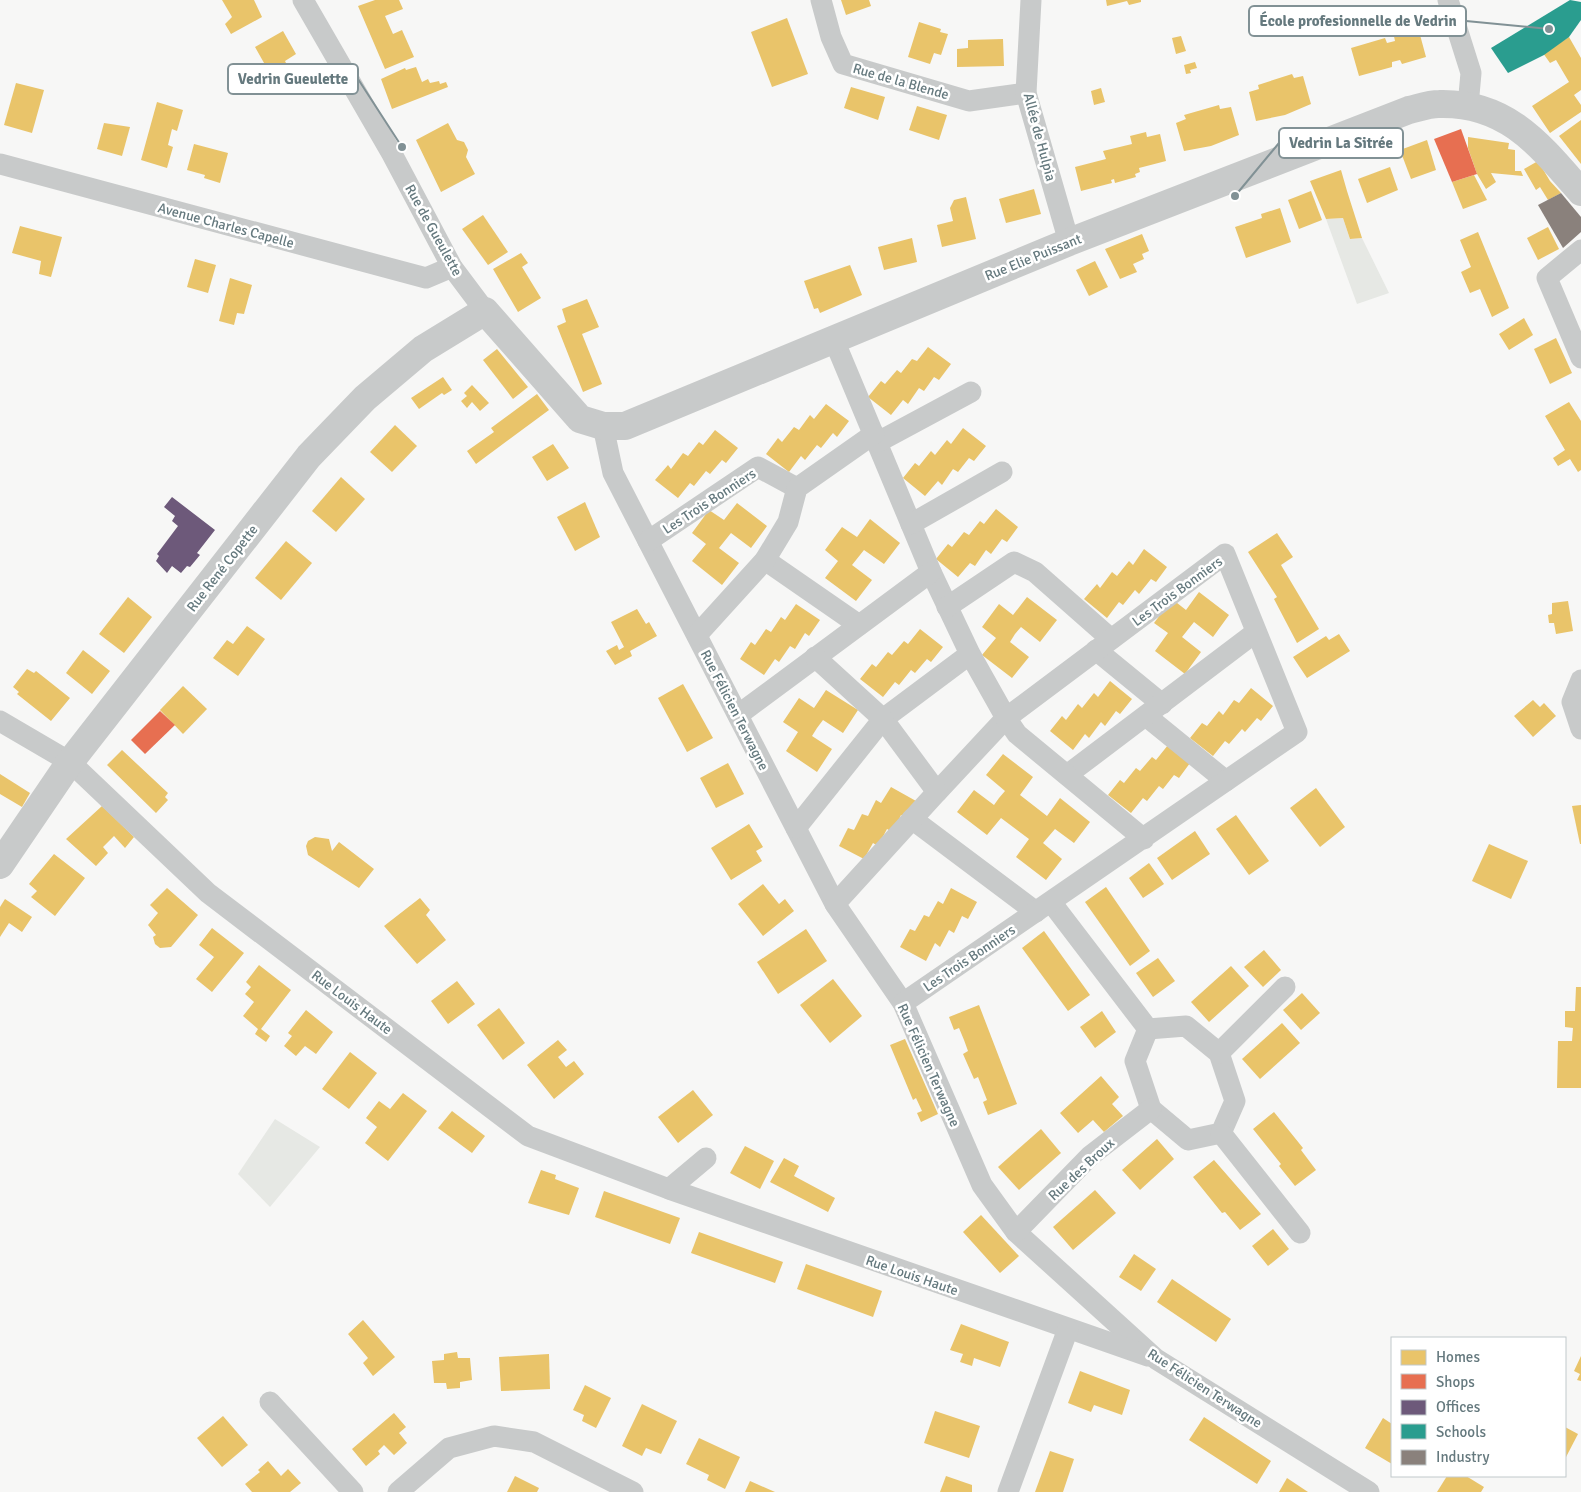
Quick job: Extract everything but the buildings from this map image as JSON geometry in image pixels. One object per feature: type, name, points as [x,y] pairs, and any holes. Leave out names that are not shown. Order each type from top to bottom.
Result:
[{"type":"street","name":"Rue de Gueulette","points":[[303,0],[392,154],[452,267],[485,311],[580,419],[603,426]]},
{"type":"street","name":"Rue de la Blende","points":[[821,0],[831,36],[843,64],[969,101],[1026,93]]},
{"type":"street","name":"Allée de Hulpia","points":[[1031,0],[1026,93],[1069,242]]},
{"type":"street","points":[[1448,0],[1472,73],[1468,106]]},
{"type":"street","name":"Rue Elie Puissant","points":[[603,426],[626,426],[1069,242],[1408,110],[1437,104],[1468,106],[1494,113],[1522,129],[1539,144],[1581,192]]},
{"type":"street","name":"Avenue Charles Capelle","points":[[0,164],[426,278],[452,267]]},
{"type":"street","points":[[1581,250],[1547,278],[1581,358]]},
{"type":"street","name":"Rue René Copette","points":[[0,865],[70,762],[309,456],[365,398],[423,349],[485,311]]},
{"type":"street","points":[[834,340],[931,572],[970,654],[1006,718],[1018,734],[1144,839]]},
{"type":"street","points":[[696,635],[765,560],[788,522],[797,488],[876,438],[971,392]]},
{"type":"street","name":"Rue Félicien Terwagne","points":[[603,426],[613,473],[835,904],[903,1003],[982,1185],[1016,1232],[1156,1359],[1369,1492]]},
{"type":"street","name":"Les Trois Bonniers","points":[[648,541],[758,467],[797,488]]},
{"type":"street","points":[[912,524],[1002,472]]},
{"type":"street","name":"Les Trois Bonniers","points":[[835,904],[1006,718],[1224,554],[1297,732],[903,1003]]},
{"type":"street","points":[[765,560],[859,625]]},
{"type":"street","points":[[948,607],[1014,562],[1035,572],[1104,644],[1154,710],[1226,781]]},
{"type":"street","points":[[738,715],[931,572]]},
{"type":"street","points":[[1067,775],[1256,632]]},
{"type":"street","points":[[796,828],[883,719],[970,654]]},
{"type":"street","points":[[815,657],[883,719],[937,792]]},
{"type":"street","points":[[1581,680],[1572,702],[1581,729]]},
{"type":"street","name":"Rue Louis Haute","points":[[0,721],[70,762],[208,893],[528,1136],[669,1189],[1068,1330],[1156,1359]]},
{"type":"street","points":[[912,819],[1044,907],[1148,1029]]},
{"type":"street","points":[[1219,1053],[1284,987]]},
{"type":"street","points":[[1148,1029],[1186,1026],[1219,1053],[1235,1101],[1221,1134]]},
{"type":"street","points":[[1148,1029],[1135,1061],[1151,1109],[1188,1140],[1221,1134]]},
{"type":"street","name":"Rue des Broux","points":[[1016,1232],[1090,1156],[1151,1109]]},
{"type":"street","points":[[1221,1134],[1300,1233]]},
{"type":"street","points":[[669,1189],[706,1158]]},
{"type":"street","points":[[1008,1492],[1068,1330]]},
{"type":"street","points":[[270,1402],[353,1492]]},
{"type":"street","points":[[398,1492],[449,1448],[494,1436],[534,1442],[632,1492]]},
{"type":"shaded area","points":[[1343,218],[1350,239],[1362,238],[1389,293],[1357,304],[1326,219]]},
{"type":"shaded area","points":[[275,1119],[320,1147],[270,1207],[238,1174]]},
{"type":"place","name":"École profesionnelle de Vedrin","points":[[1549,29]]},
{"type":"place","name":"Vedrin Gueulette","points":[[402,147]]},
{"type":"place","name":"Vedrin La Sitrée","points":[[1235,196]]}]
